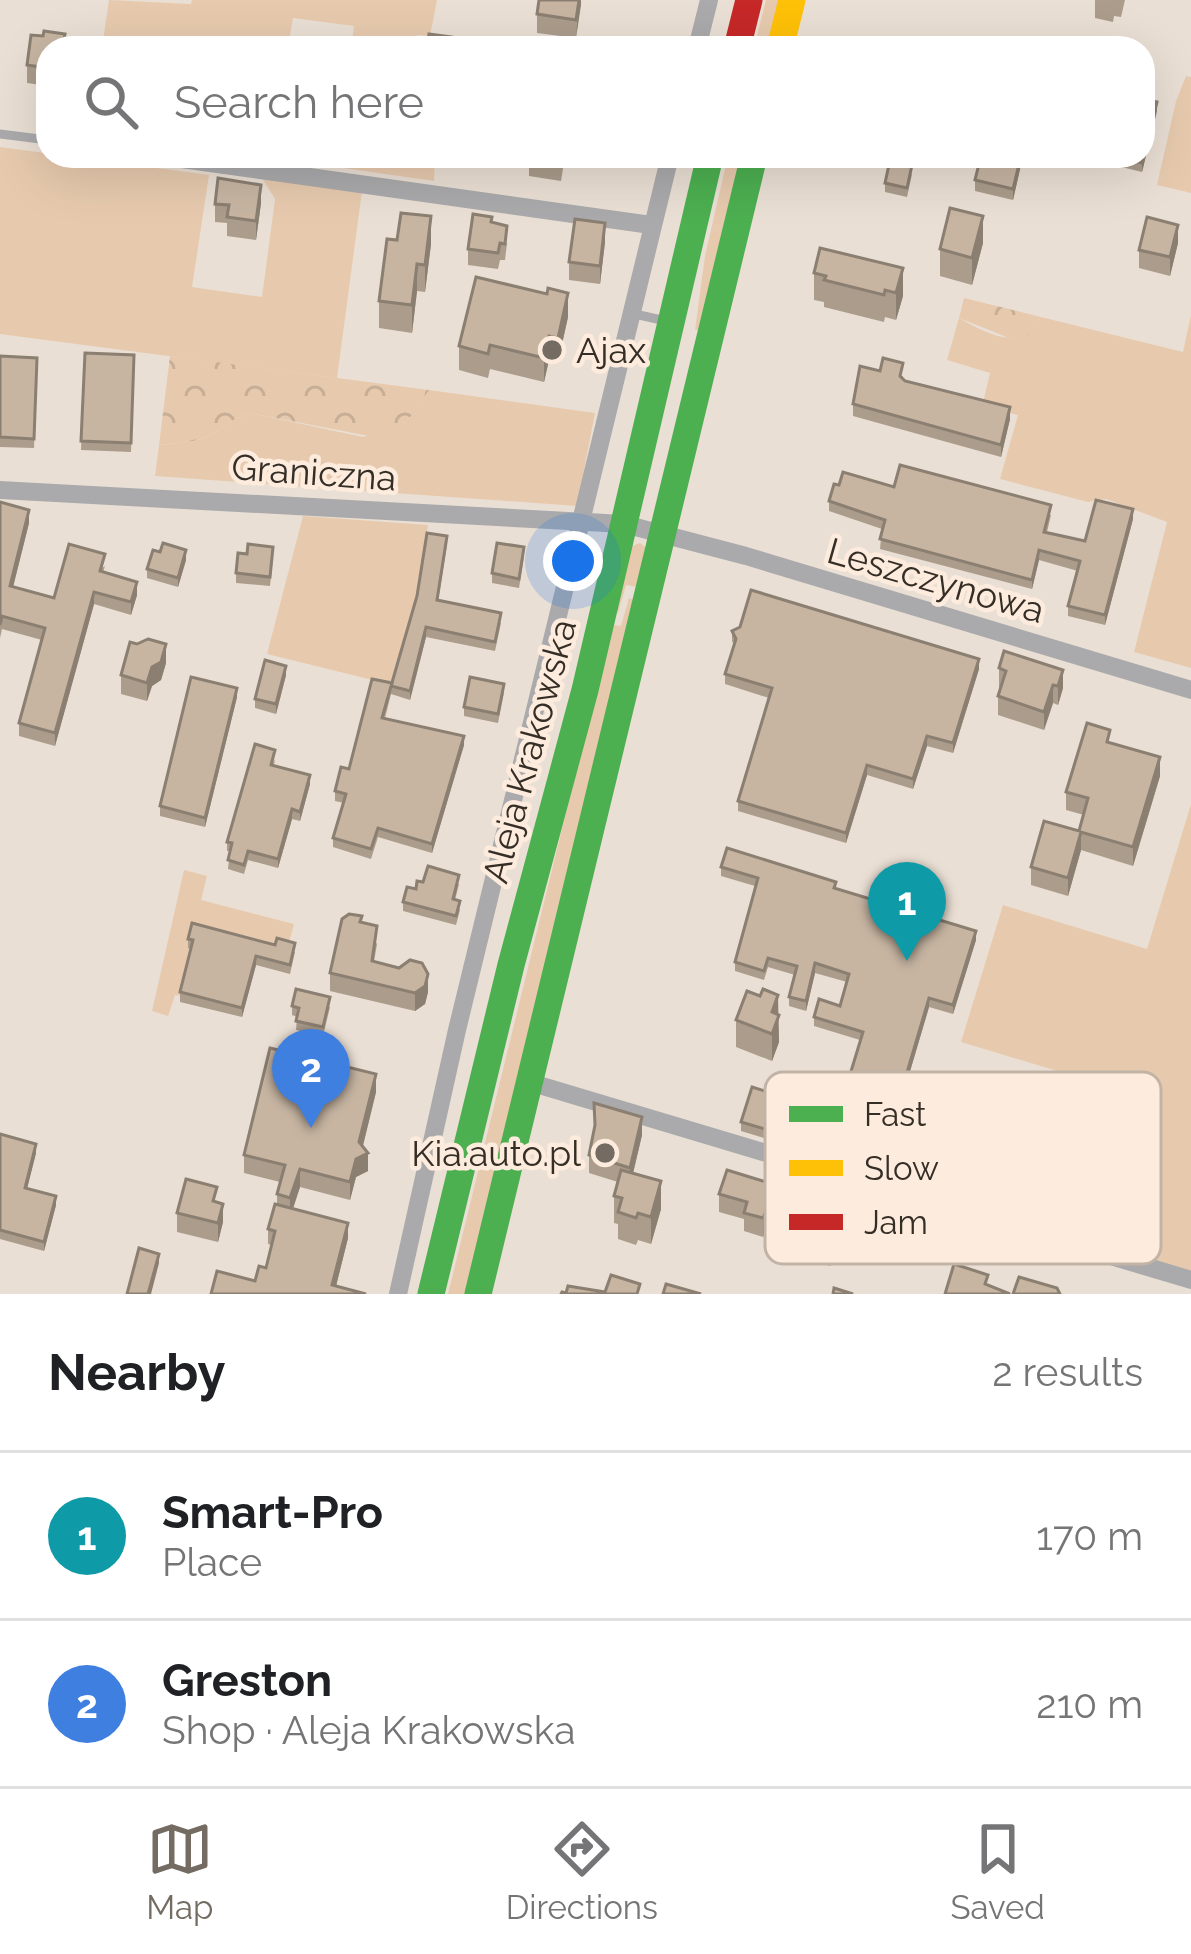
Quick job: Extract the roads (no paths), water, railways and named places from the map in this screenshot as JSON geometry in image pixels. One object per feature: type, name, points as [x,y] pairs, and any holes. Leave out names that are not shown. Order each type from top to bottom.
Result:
[{"type":"main road","points":[[783,36],[792,0]]},
{"type":"main road","points":[[739,36],[746,1]]},
{"type":"main road","name":"Aleja Krakowska","points":[[432,1290],[511,964],[585,690],[707,168]]},
{"type":"main road","points":[[478,1294],[751,168]]},
{"type":"street","points":[[700,36],[709,0]]},
{"type":"street","points":[[245,168],[651,225]]},
{"type":"street","points":[[400,1287],[667,168]]},
{"type":"street","name":"Graniczna","points":[[0,490],[624,524]]},
{"type":"street","name":"Leszczynowa","points":[[624,524],[1191,690]]},
{"type":"street","points":[[529,1082],[765,1153]]},
{"type":"street","points":[[1138,1264],[1191,1280]]},
{"type":"lane","points":[[0,134],[36,138]]},
{"type":"lane","points":[[631,313],[671,322]]},
{"type":"lane","points":[[476,958],[511,964]]},
{"type":"lane","points":[[458,1030],[492,1039]]},
{"type":"lane","points":[[400,1287],[432,1290]]},
{"type":"place","name":"Ajax","points":[[552,350]]},
{"type":"place","name":"Smart-Pro","points":[[907,961]]},
{"type":"place","name":"Greston","points":[[311,1128]]},
{"type":"place","name":"Kia.auto.pl","points":[[605,1153]]}]
